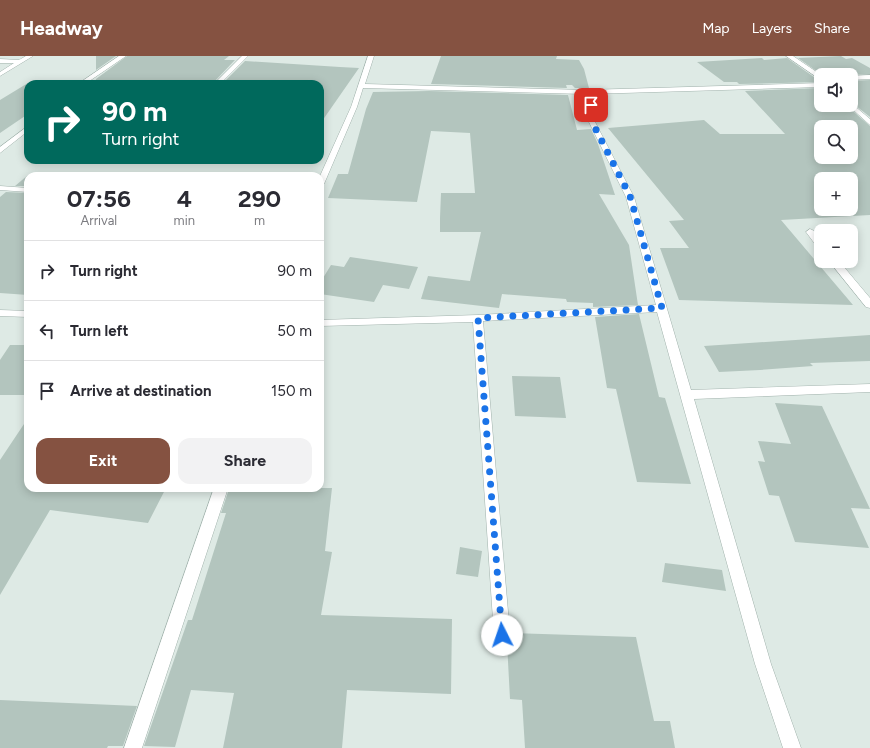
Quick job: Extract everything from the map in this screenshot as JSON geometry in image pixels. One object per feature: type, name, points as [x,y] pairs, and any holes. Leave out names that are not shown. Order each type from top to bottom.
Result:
[{"type":"street","points":[[0,74],[30,56]]},
{"type":"street","points":[[87,80],[123,56]]},
{"type":"street","points":[[221,80],[245,56]]},
{"type":"street","points":[[324,176],[362,86],[371,56]]},
{"type":"street","points":[[789,56],[814,73]]},
{"type":"street","points":[[0,61],[21,62]]},
{"type":"street","points":[[858,78],[870,77]]},
{"type":"street","points":[[362,86],[586,92],[814,85]]},
{"type":"street","points":[[586,92],[591,105],[591,120],[630,196],[763,664],[792,748]]},
{"type":"street","points":[[858,112],[870,123]]},
{"type":"street","points":[[0,151],[24,131]]},
{"type":"street","points":[[0,188],[24,190]]},
{"type":"street","points":[[810,232],[814,237]]},
{"type":"street","points":[[840,268],[870,305]]},
{"type":"street","points":[[324,323],[478,318],[662,308]]},
{"type":"street","points":[[0,313],[24,314]]},
{"type":"street","points":[[478,318],[502,635]]},
{"type":"street","points":[[686,395],[870,388]]},
{"type":"street","points":[[133,748],[220,492]]},
{"type":"building","points":[[96,56],[116,56],[96,70]]},
{"type":"building","points":[[127,56],[229,56],[224,60],[235,60],[216,80],[96,79]]},
{"type":"building","points":[[441,56],[557,56],[556,59],[579,60],[584,69],[589,88],[575,88],[572,85],[566,85],[567,88],[431,84]]},
{"type":"building","points":[[841,56],[846,59],[852,58],[870,68],[870,74],[858,74],[858,68],[814,68],[814,69],[798,58]]},
{"type":"building","points":[[787,58],[814,77],[814,82],[739,84],[737,82],[724,82],[697,62]]},
{"type":"building","points":[[245,61],[359,68],[324,118],[324,80],[226,80]]},
{"type":"building","points":[[870,80],[870,117],[858,108],[858,81]]},
{"type":"building","points":[[24,85],[24,117],[0,133],[0,100]]},
{"type":"building","points":[[814,88],[814,112],[854,112],[870,126],[870,215],[858,216],[858,172],[814,172],[814,216],[852,216],[781,220],[814,259],[814,268],[822,268],[853,305],[679,300],[660,248],[689,248],[669,221],[684,220],[608,128],[704,120],[720,134],[785,134],[745,91]]},
{"type":"building","points":[[429,91],[568,95],[577,130],[591,129],[598,144],[615,195],[599,194],[629,245],[638,305],[593,307],[593,303],[567,302],[566,299],[502,294],[499,308],[421,299],[428,276],[470,281],[481,232],[440,232],[440,218],[441,193],[475,193],[470,133],[431,131],[417,202],[328,198],[338,174],[348,174],[366,109],[373,92]]},
{"type":"building","points":[[24,178],[24,186],[15,186]]},
{"type":"building","points":[[6,192],[24,193],[24,295],[0,293],[0,197]]},
{"type":"building","points":[[350,257],[418,267],[409,289],[383,285],[374,302],[324,295],[324,276],[331,265],[344,267]]},
{"type":"building","points":[[639,314],[659,397],[665,398],[691,484],[637,482],[616,389],[607,388],[595,317]]},
{"type":"building","points":[[870,335],[870,361],[810,363],[813,366],[760,370],[719,372],[704,346]]},
{"type":"building","points":[[10,345],[24,345],[24,395],[0,395],[0,360]]},
{"type":"building","points":[[512,376],[560,377],[566,418],[515,416]]},
{"type":"building","points":[[775,403],[822,406],[870,509],[851,508],[869,548],[795,542],[779,496],[769,495],[758,461],[765,462],[758,441],[791,444]]},
{"type":"building","points":[[24,424],[24,492],[164,492],[148,523],[50,510],[0,595],[0,460]]},
{"type":"building","points":[[324,488],[332,488],[325,551],[332,552],[321,615],[452,619],[451,694],[347,690],[342,748],[223,748],[234,693],[191,690],[175,747],[144,746],[188,620],[192,620],[226,513],[221,513],[228,492],[324,492]]},
{"type":"building","points":[[460,547],[482,551],[478,577],[456,574]]},
{"type":"building","points":[[665,563],[722,570],[726,591],[662,582]]},
{"type":"building","points":[[511,633],[636,637],[654,721],[670,721],[675,748],[525,748],[522,700],[510,699],[507,643]]},
{"type":"building","points":[[0,700],[137,706],[123,746],[108,746],[107,748],[0,748]]},
{"type":"route","points":[[502,635],[478,318],[662,308],[630,196],[591,120],[591,105]]}]
